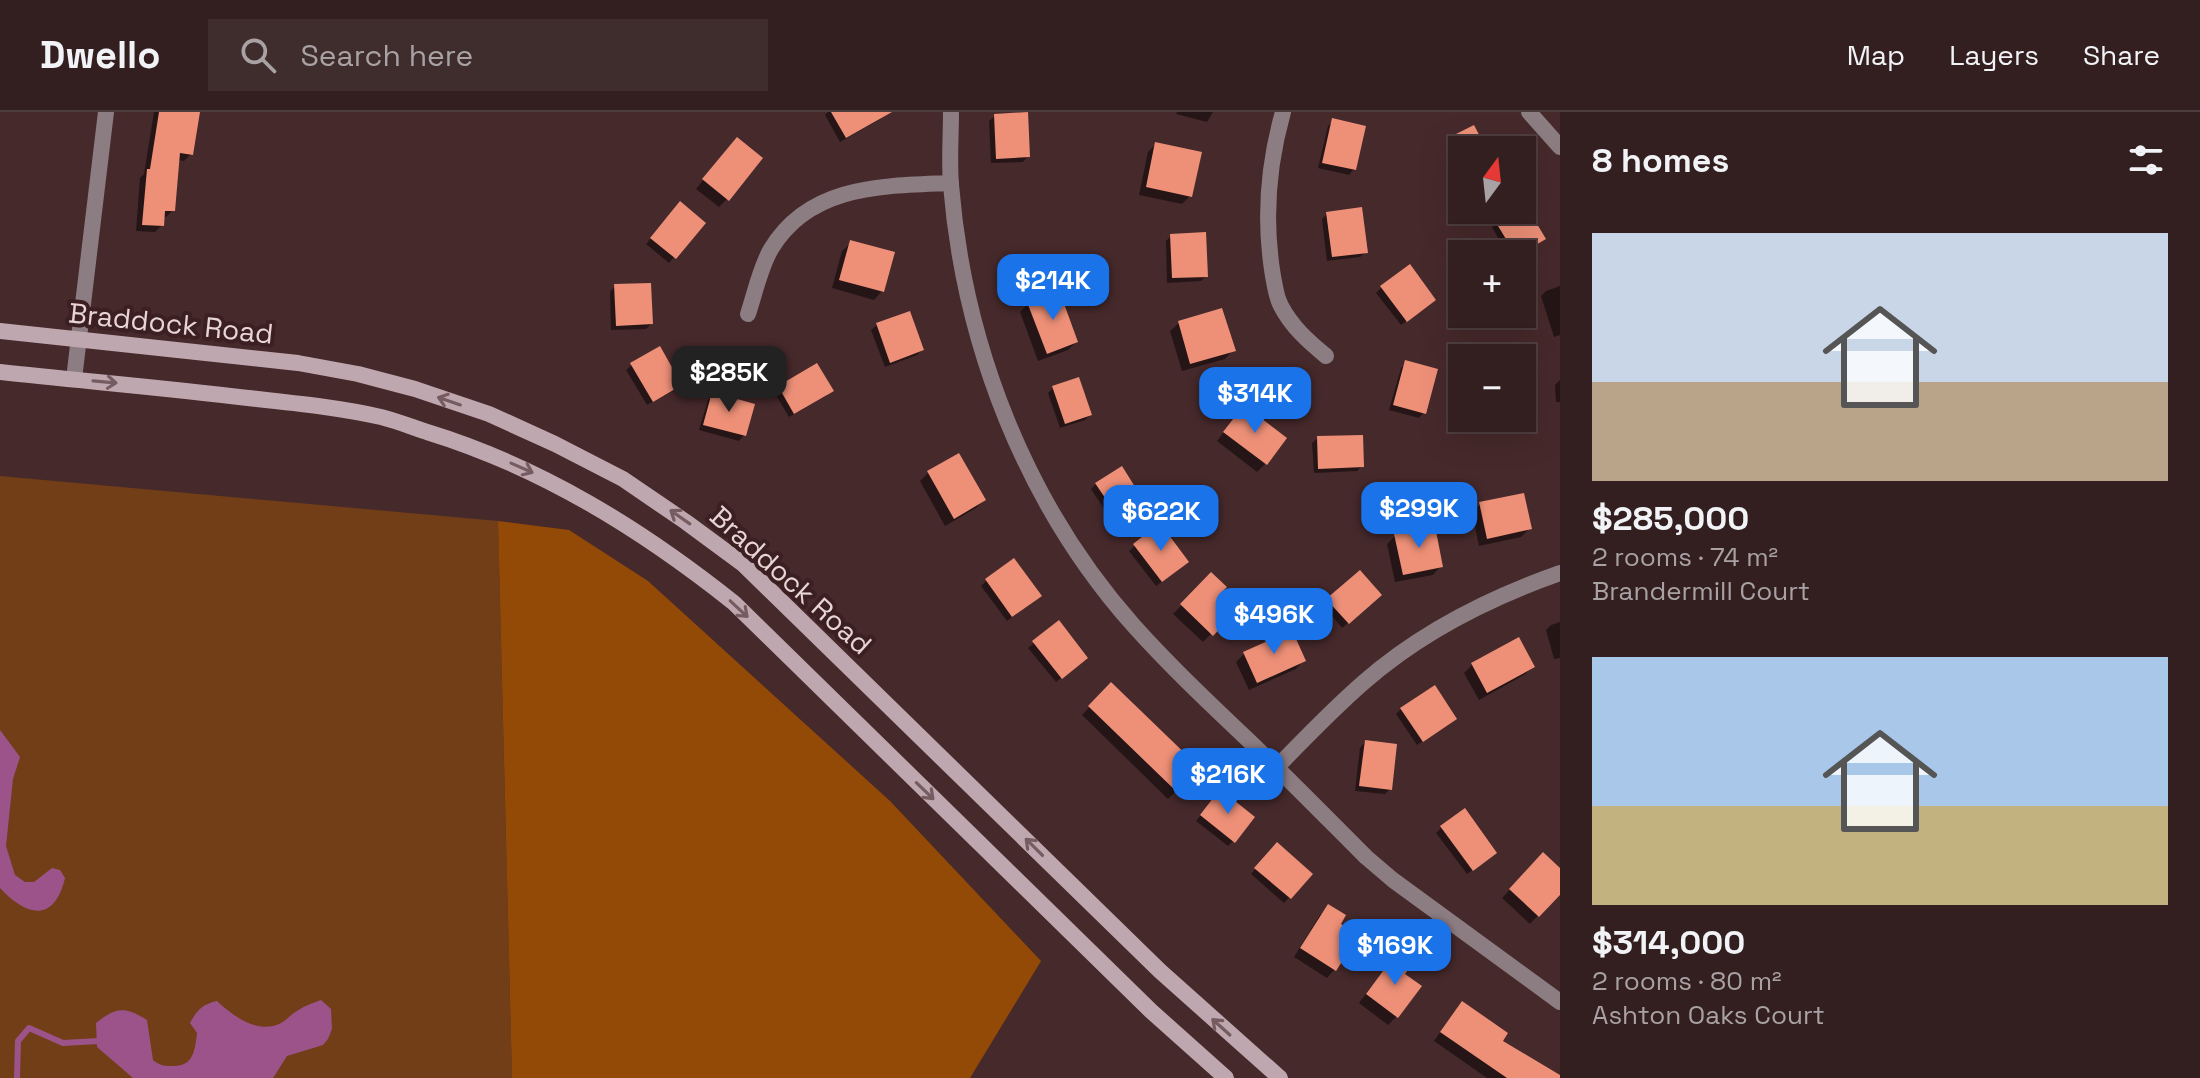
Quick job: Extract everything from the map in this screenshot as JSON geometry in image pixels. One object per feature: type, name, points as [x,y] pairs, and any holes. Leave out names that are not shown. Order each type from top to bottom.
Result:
[{"type":"main road","name":"Braddock Road","points":[[0,331],[298,363],[358,374],[489,414],[623,479],[743,564],[1160,971],[1280,1078]]},
{"type":"main road","name":"Braddock Road","points":[[0,372],[310,405],[382,417],[480,449],[599,507],[688,567],[734,603],[1151,1011],[1226,1078]]},
{"type":"street","points":[[74,379],[106,112]]},
{"type":"street","points":[[951,112],[951,183],[962,265],[980,345],[1008,424],[1044,497],[1084,563],[1165,660],[1366,857],[1560,1002]]},
{"type":"street","points":[[1283,112],[1271,169],[1268,214],[1270,259],[1280,304],[1298,332],[1326,356]]},
{"type":"street","points":[[1529,112],[1560,147]]},
{"type":"street","points":[[748,314],[770,250],[789,226],[811,208],[857,190],[951,183]]},
{"type":"street","points":[[1277,767],[1366,680],[1410,646],[1461,615],[1515,589],[1560,573]]},
{"type":"shaded area","points":[[0,476],[498,521],[512,1078],[0,1078]]},
{"type":"shaded area","points":[[498,521],[569,530],[648,581],[890,801],[1041,961],[970,1078],[512,1078]]},
{"type":"shaded area","points":[[0,730],[20,757],[13,779],[6,846],[15,875],[25,882],[34,882],[52,868],[60,870],[65,878],[54,903],[38,911],[20,905],[0,888]]},
{"type":"shaded area","points":[[321,1000],[331,1009],[332,1029],[328,1039],[323,1045],[287,1056],[273,1078],[133,1078],[97,1047],[96,1023],[115,1011],[133,1012],[147,1020],[153,1060],[159,1064],[179,1066],[189,1061],[194,1052],[197,1033],[190,1023],[198,1011],[208,1004],[217,1001],[238,1018],[264,1027],[281,1023],[300,1009]]},
{"type":"building","points":[[159,112],[200,112],[193,155],[180,153],[175,211],[165,211],[164,226],[142,225],[147,169],[150,169]]},
{"type":"building","points":[[831,112],[892,112],[846,138]]},
{"type":"building","points":[[1028,112],[1030,157],[996,159],[994,114]]},
{"type":"building","points":[[1332,118],[1366,126],[1356,170],[1322,163]]},
{"type":"building","points":[[1474,125],[1480,136],[1452,136]]},
{"type":"building","points":[[737,137],[763,158],[729,201],[702,179]]},
{"type":"building","points":[[1155,142],[1202,152],[1192,197],[1146,187]]},
{"type":"building","points":[[680,201],[706,223],[676,259],[650,238]]},
{"type":"building","points":[[1362,207],[1368,253],[1332,257],[1326,212]]},
{"type":"building","points":[[1536,222],[1546,239],[1536,245],[1536,240],[1507,240],[1497,224]]},
{"type":"building","points":[[1206,232],[1208,277],[1172,278],[1170,234]]},
{"type":"building","points":[[850,240],[895,252],[884,292],[839,280]]},
{"type":"building","points":[[1410,264],[1436,300],[1407,322],[1380,286]]},
{"type":"building","points":[[651,283],[653,324],[616,326],[614,284]]},
{"type":"building","points":[[1059,290],[1078,342],[1047,354],[1027,302]]},
{"type":"building","points":[[1222,308],[1236,351],[1190,364],[1178,321]]},
{"type":"building","points":[[910,311],[924,350],[890,363],[876,323]]},
{"type":"building","points":[[660,346],[682,385],[653,402],[630,363]]},
{"type":"building","points":[[1405,360],[1438,369],[1426,414],[1393,405]]},
{"type":"building","points":[[817,363],[834,391],[794,414],[778,386]]},
{"type":"building","points":[[1079,377],[1092,415],[1065,424],[1052,386]]},
{"type":"building","points":[[712,392],[755,404],[746,436],[703,425]]},
{"type":"building","points":[[1244,405],[1287,438],[1267,465],[1223,432]]},
{"type":"building","points":[[1363,435],[1364,467],[1318,469],[1317,436]]},
{"type":"building","points":[[959,453],[986,500],[954,519],[927,471]]},
{"type":"building","points":[[1122,466],[1142,498],[1116,514],[1095,483]]},
{"type":"building","points":[[1524,493],[1532,529],[1487,539],[1479,502]]},
{"type":"building","points":[[1160,523],[1189,562],[1162,582],[1133,544]]},
{"type":"building","points":[[1435,526],[1443,567],[1403,575],[1394,534]]},
{"type":"building","points":[[1014,558],[1042,596],[1012,617],[985,579]]},
{"type":"building","points":[[1360,570],[1382,595],[1349,624],[1326,599]]},
{"type":"building","points":[[1211,572],[1227,587],[1219,595],[1236,612],[1213,636],[1180,604]]},
{"type":"building","points":[[1059,620],[1088,658],[1062,679],[1032,641]]},
{"type":"building","points":[[1292,630],[1306,661],[1257,683],[1243,652]]},
{"type":"building","points":[[1519,637],[1535,667],[1487,693],[1471,663]]},
{"type":"building","points":[[1111,682],[1198,766],[1198,772],[1178,793],[1088,706]]},
{"type":"building","points":[[1435,685],[1457,719],[1423,742],[1400,708]]},
{"type":"building","points":[[1365,740],[1397,744],[1392,790],[1359,786]]},
{"type":"building","points":[[1220,789],[1255,817],[1235,843],[1200,815]]},
{"type":"building","points":[[1465,808],[1497,853],[1473,871],[1440,826]]},
{"type":"building","points":[[1277,842],[1313,874],[1291,899],[1254,868]]},
{"type":"building","points":[[1543,852],[1560,868],[1560,895],[1539,917],[1509,889]]},
{"type":"building","points":[[1328,904],[1346,915],[1341,924],[1359,935],[1336,971],[1300,948]]},
{"type":"building","points":[[1397,952],[1412,964],[1405,974],[1422,986],[1398,1018],[1366,994]]},
{"type":"building","points":[[1462,1001],[1508,1033],[1503,1041],[1560,1075],[1560,1078],[1507,1078],[1440,1032]]},
{"type":"waterway","points":[[17,1078],[18,1041],[29,1028],[63,1043],[98,1041]]}]
